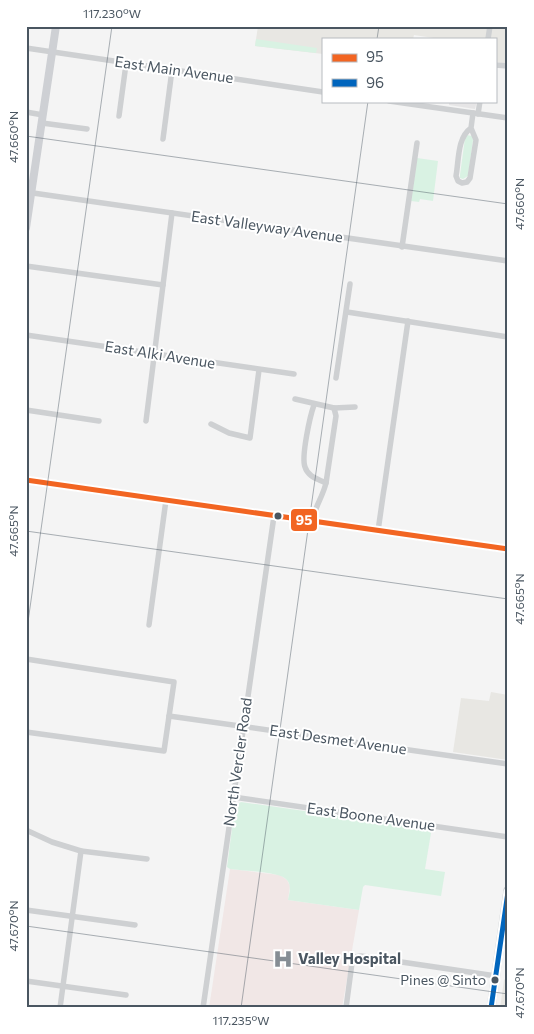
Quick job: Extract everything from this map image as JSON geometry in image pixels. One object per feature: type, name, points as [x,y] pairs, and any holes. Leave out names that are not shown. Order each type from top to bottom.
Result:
[{"type":"main road","points":[[26,228],[29,192],[43,119],[56,26]]},
{"type":"main road","points":[[26,480],[508,549]]},
{"type":"main road","points":[[491,1008],[508,890]]},
{"type":"street","name":"East Main Avenue","points":[[26,48],[322,92]]},
{"type":"street","points":[[119,116],[126,64]]},
{"type":"street","points":[[163,139],[172,70]]},
{"type":"street","points":[[396,102],[508,118]]},
{"type":"street","points":[[471,128],[476,140],[470,178],[467,182],[462,183],[458,181],[456,176],[462,138],[465,132],[471,128],[480,102]]},
{"type":"street","points":[[26,112],[43,119],[87,129]]},
{"type":"street","points":[[402,246],[417,143]]},
{"type":"street","name":"East Valleyway Avenue","points":[[29,192],[508,261]]},
{"type":"street","points":[[146,421],[172,213]]},
{"type":"street","points":[[26,266],[164,285]]},
{"type":"street","points":[[336,378],[350,284]]},
{"type":"street","points":[[347,312],[508,337]]},
{"type":"street","points":[[378,530],[408,322]]},
{"type":"street","name":"East Alki Avenue","points":[[26,335],[294,374]]},
{"type":"street","points":[[211,424],[229,433],[250,438],[259,370]]},
{"type":"street","points":[[295,399],[314,405],[334,408],[355,407]]},
{"type":"street","points":[[314,405],[304,458],[305,467],[311,476],[326,483]]},
{"type":"street","points":[[312,521],[314,510],[324,493],[326,483],[336,416],[334,408]]},
{"type":"street","points":[[26,410],[99,421]]},
{"type":"street","points":[[148,625],[166,500]]},
{"type":"street","name":"North Vercler Road","points":[[203,1008],[274,516]]},
{"type":"street","points":[[26,659],[174,682],[164,751],[26,732]]},
{"type":"street","name":"East Desmet Avenue","points":[[169,716],[508,764]]},
{"type":"street","name":"East Boone Avenue","points":[[233,797],[508,837]]},
{"type":"street","points":[[26,830],[52,842],[82,851],[147,859]]},
{"type":"street","points":[[60,1008],[82,851]]},
{"type":"street","points":[[26,910],[135,925]]},
{"type":"street","points":[[346,1008],[352,962],[355,957],[361,956],[496,976]]},
{"type":"street","points":[[26,981],[126,995]]},
{"type":"shaded area","points":[[258,26],[488,26],[486,38],[434,38],[414,35],[413,38],[322,38],[322,54],[255,46]]},
{"type":"shaded area","points":[[492,26],[508,26],[508,64],[496,62],[496,38],[490,38]]},
{"type":"shaded area","points":[[449,102],[477,102],[475,109],[449,105]]},
{"type":"shaded area","points":[[491,692],[508,695],[508,760],[453,752],[461,698],[489,701]]},
{"type":"shaded area","name":"Valley Hospital","points":[[230,869],[280,875],[287,880],[290,886],[288,900],[359,910],[342,1008],[209,1008]]},
{"type":"shaded area","points":[[508,976],[508,1008],[500,1008],[504,980]]},
{"type":"green space","points":[[256,39],[317,48],[316,53],[255,46]]},
{"type":"green space","points":[[467,135],[472,136],[473,140],[468,176],[463,179],[460,178],[460,175]]},
{"type":"green space","points":[[417,158],[438,161],[433,201],[420,199],[419,202],[411,201]]},
{"type":"green space","points":[[241,802],[429,829],[431,833],[425,869],[445,872],[441,896],[365,885],[359,910],[288,900],[289,885],[283,877],[227,867],[235,806]]},
{"type":"transit line","name":"95","points":[[26,480],[508,549]]},
{"type":"transit line","name":"96","points":[[491,1008],[508,892]]},
{"type":"place","name":"Valley Hospital","points":[[283,959]]},
{"type":"place","name":"Pines @ Sinto","points":[[495,980]]}]
